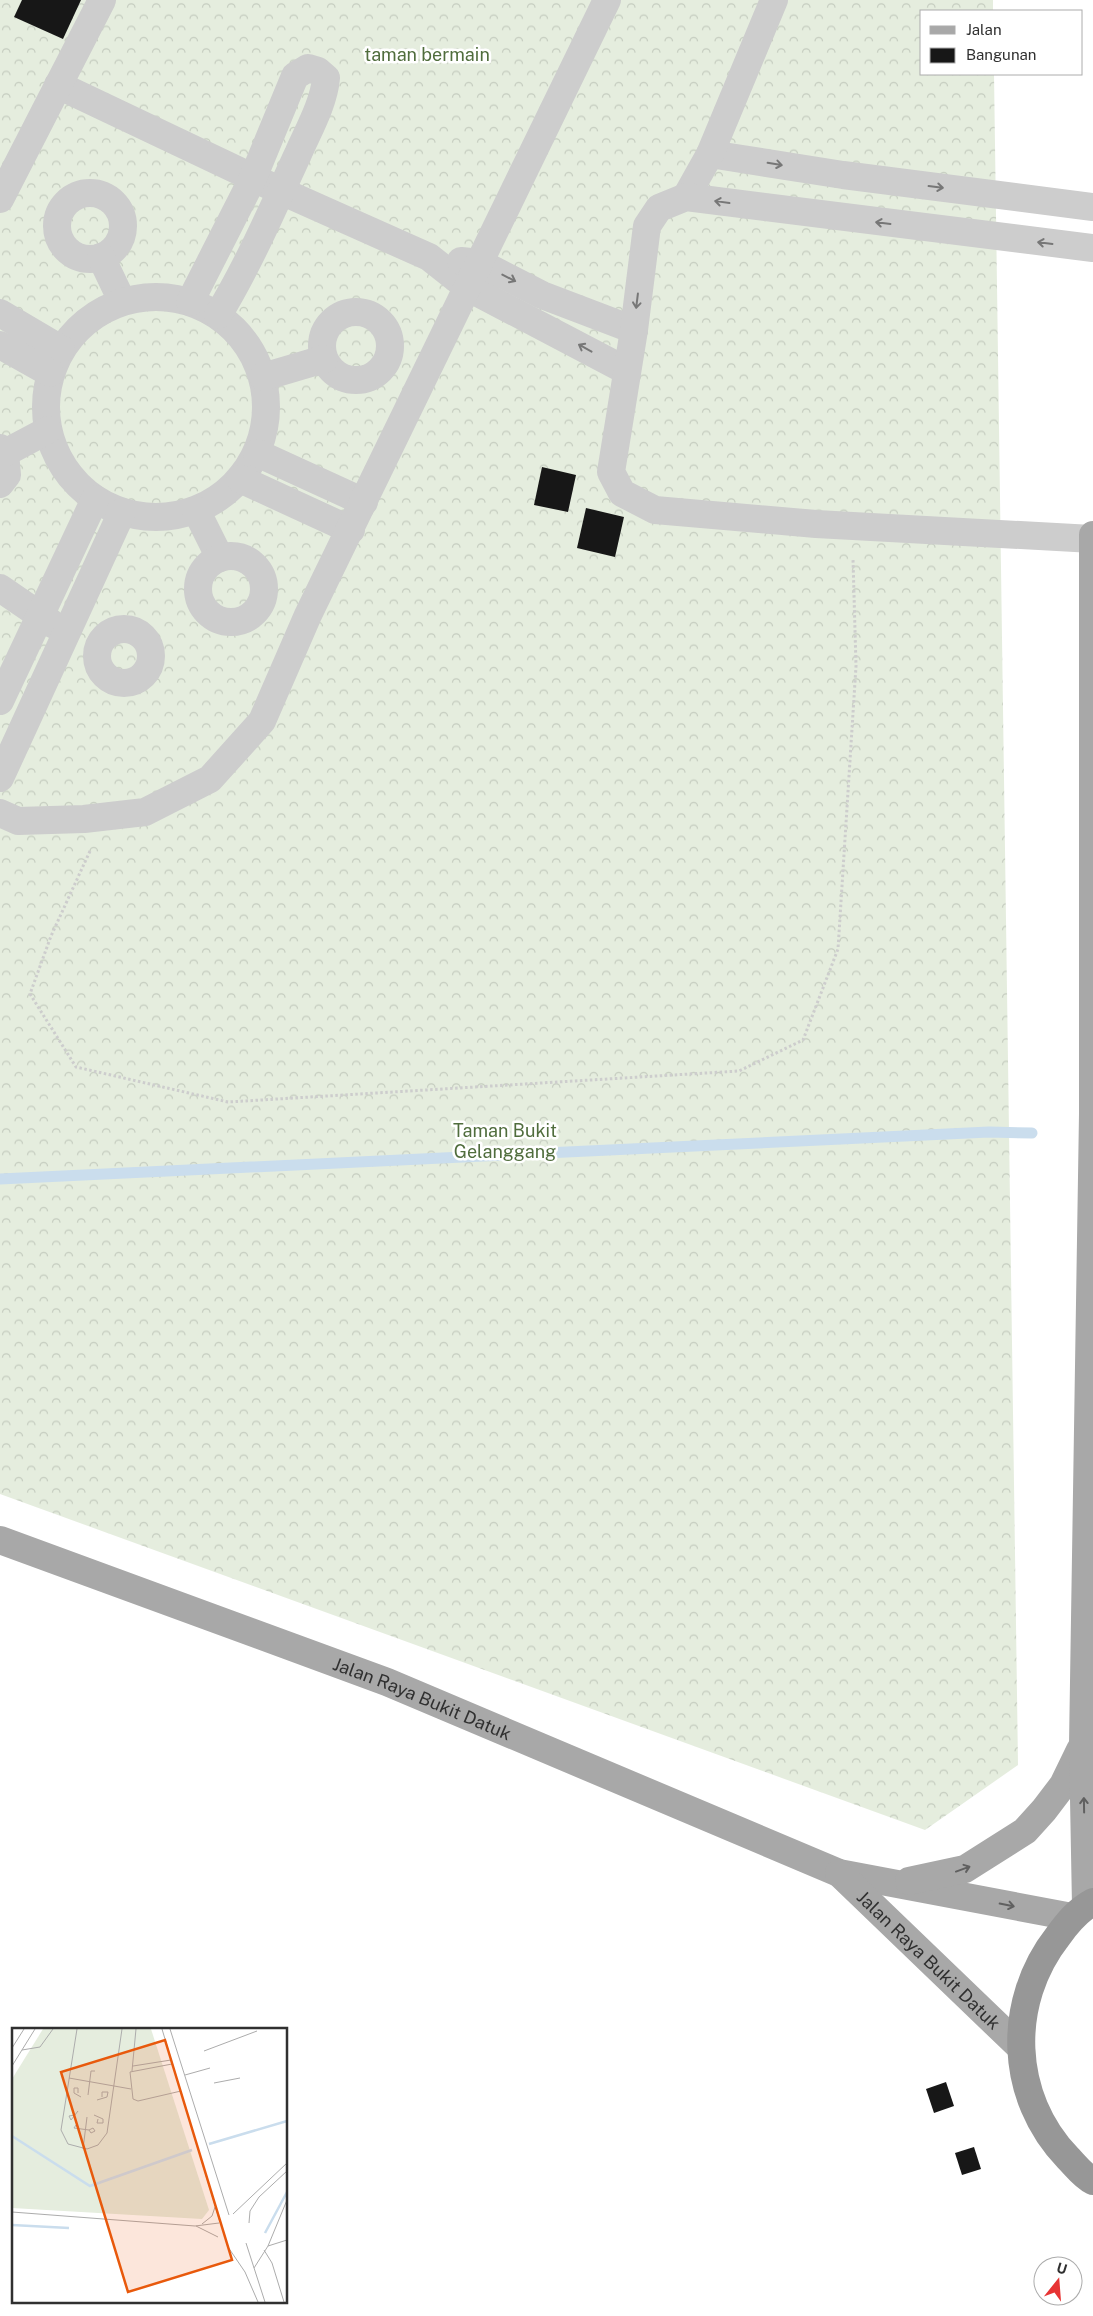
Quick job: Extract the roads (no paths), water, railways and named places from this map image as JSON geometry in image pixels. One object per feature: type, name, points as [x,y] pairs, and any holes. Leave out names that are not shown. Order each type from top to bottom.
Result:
[{"type":"highway","points":[[1084,1908],[1042,1955],[1025,2000],[1020,2047],[1029,2097],[1052,2142],[1091,2185]]},
{"type":"main road","points":[[1084,1908],[1083,1745],[1093,1114],[1093,535]]},
{"type":"main road","name":"Jalan Raya Bukit Datuk","points":[[0,1540],[387,1682],[839,1872],[898,1884],[1084,1908]]},
{"type":"main road","points":[[898,1884],[965,1869],[1025,1831],[1063,1785],[1083,1745]]},
{"type":"main road","name":"Jalan Raya Bukit Datuk","points":[[839,1872],[1020,2047]]},
{"type":"lane","points":[[0,199],[102,0]]},
{"type":"lane","points":[[0,813],[18,821],[145,812],[210,779],[262,721],[292,649],[607,0]]},
{"type":"lane","points":[[686,198],[710,154],[774,0]]},
{"type":"lane","points":[[190,302],[253,178],[295,76],[308,68],[318,71],[326,78],[326,87],[281,191],[234,289],[218,315]]},
{"type":"lane","points":[[58,85],[281,191],[430,257],[467,287],[628,371]]},
{"type":"lane","points":[[710,154],[843,175],[1093,207]]},
{"type":"lane","points":[[840,218],[843,175]]},
{"type":"lane","points":[[1093,248],[686,198],[659,208],[647,226],[634,330],[611,472],[622,493],[655,510],[852,526],[1093,539]]},
{"type":"lane","points":[[101,257],[122,301]]},
{"type":"lane","points":[[430,257],[480,263],[542,295],[634,330]]},
{"type":"lane","points":[[145,297],[168,297],[190,302],[218,315],[238,332],[253,353],[263,377],[267,402],[265,428],[258,453],[240,479],[228,492],[196,510],[169,517],[142,516],[122,512],[95,500],[72,478],[56,456],[48,430],[45,402],[56,361],[77,328],[98,312],[122,301],[145,297]]},
{"type":"lane","points":[[0,313],[56,361]]},
{"type":"lane","points":[[0,345],[56,361]]},
{"type":"lane","points":[[263,377],[324,359]]},
{"type":"lane","points":[[0,484],[7,475],[2,450],[48,430]]},
{"type":"lane","points":[[258,453],[364,502]]},
{"type":"lane","points":[[240,479],[351,530]]},
{"type":"lane","points":[[0,701],[95,500]]},
{"type":"lane","points":[[196,510],[220,558]]},
{"type":"lane","points":[[0,778],[122,512]]},
{"type":"lane","points":[[0,573],[0,584]]},
{"type":"lane","points":[[0,588],[40,617],[67,632],[99,644]]},
{"type":"waterway","points":[[0,1179],[989,1132],[1032,1133]]},
{"type":"park label","name":"taman bermain","points":[[427,54]]},
{"type":"park label","name":"Taman Bukit Gelanggang","points":[[505,1140]]}]
